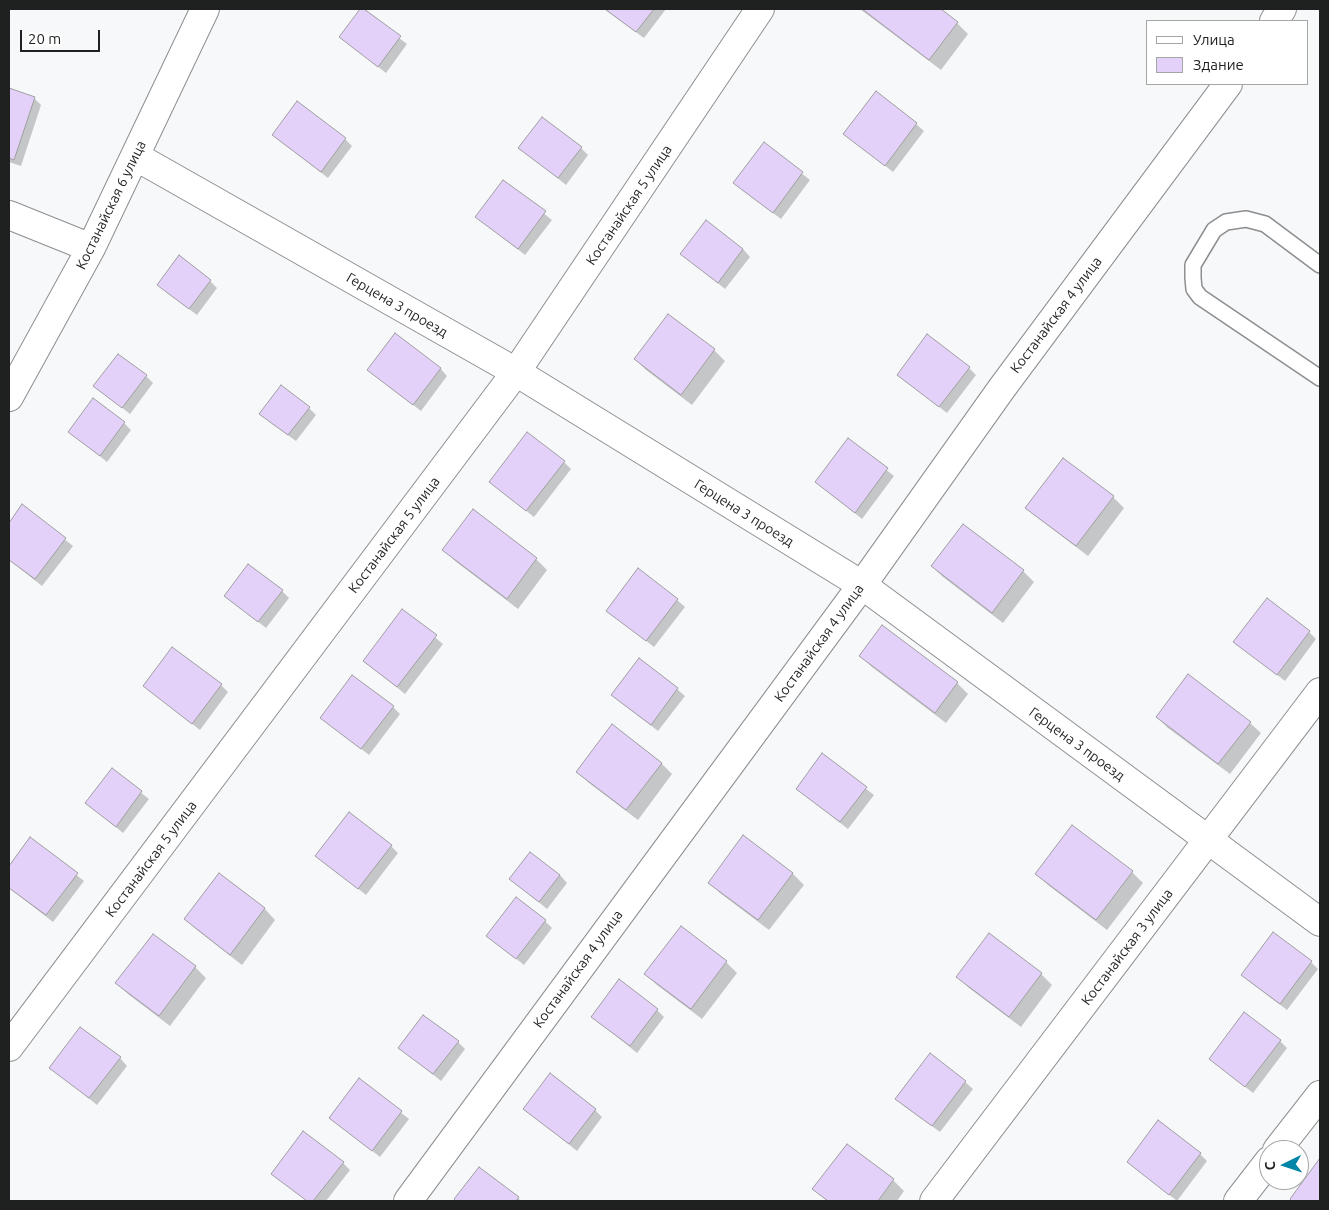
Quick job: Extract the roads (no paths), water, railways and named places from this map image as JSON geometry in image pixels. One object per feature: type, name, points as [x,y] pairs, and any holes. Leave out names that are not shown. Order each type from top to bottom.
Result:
[{"type":"street","name":"Костанайская 6 улица","points":[[9,397],[91,248],[205,9]]},
{"type":"street","name":"Костанайская 5 улица","points":[[9,1047],[516,372],[760,9]]},
{"type":"street","points":[[1275,20],[1282,9]]},
{"type":"street","name":"Костанайская 4 улица","points":[[408,1201],[862,585],[1002,388],[1227,85]]},
{"type":"street","name":"Герцена 3 проезд","points":[[135,156],[516,372],[862,585],[1320,922]]},
{"type":"street","points":[[9,215],[91,248]]},
{"type":"street","name":"Костанайская 3 улица","points":[[934,1201],[1320,692]]},
{"type":"street","points":[[1286,1140],[1320,1094]]},
{"type":"street","points":[[1238,1201],[1259,1174]]},
{"type":"lane","points":[[1320,265],[1265,224],[1246,219],[1226,222],[1214,230],[1193,265],[1194,289],[1200,297],[1320,378]]}]
